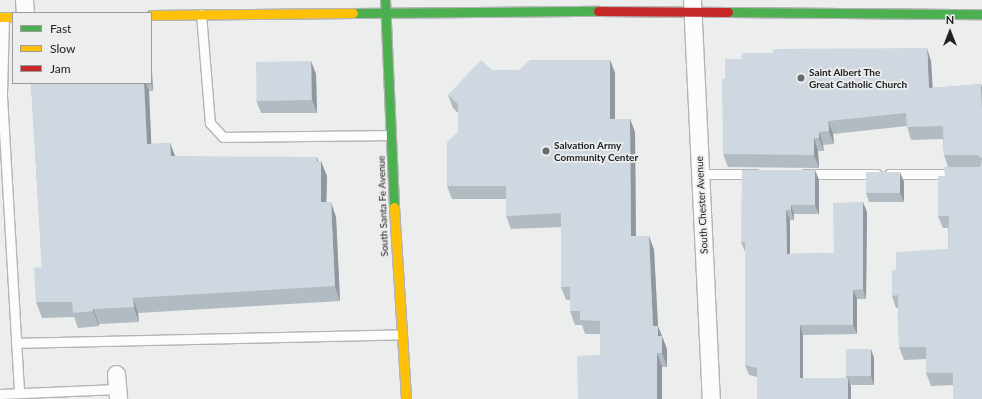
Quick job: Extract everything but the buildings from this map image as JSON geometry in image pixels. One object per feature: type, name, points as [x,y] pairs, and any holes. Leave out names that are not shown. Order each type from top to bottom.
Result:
[{"type":"main road","name":"South Santa Fe Avenue","points":[[385,0],[406,399]]},
{"type":"main road","points":[[152,15],[692,6],[982,14]]},
{"type":"street","points":[[24,0],[25,12]]},
{"type":"street","name":"South Chester Avenue","points":[[692,6],[711,399]]},
{"type":"lane","points":[[201,14],[210,123],[223,137],[391,135]]},
{"type":"lane","points":[[6,17],[2,96],[19,392]]},
{"type":"lane","points":[[700,174],[763,174]]},
{"type":"lane","points":[[794,174],[966,174]]},
{"type":"lane","points":[[16,343],[402,334]]},
{"type":"lane","points":[[0,394],[117,387]]},
{"type":"traffic: fast","points":[[385,0],[394,207]]},
{"type":"traffic: fast","points":[[353,13],[598,11]]},
{"type":"traffic: fast","points":[[728,12],[982,14]]},
{"type":"traffic: slow","points":[[152,15],[353,13]]},
{"type":"traffic: slow","points":[[0,17],[12,17]]},
{"type":"traffic: slow","points":[[394,207],[406,399]]},
{"type":"traffic: jam","points":[[598,11],[728,12]]},
{"type":"place","name":"Saint Albert The Great Catholic Church","points":[[801,78]]},
{"type":"place","name":"Salvation Army Community Center","points":[[546,151]]}]
